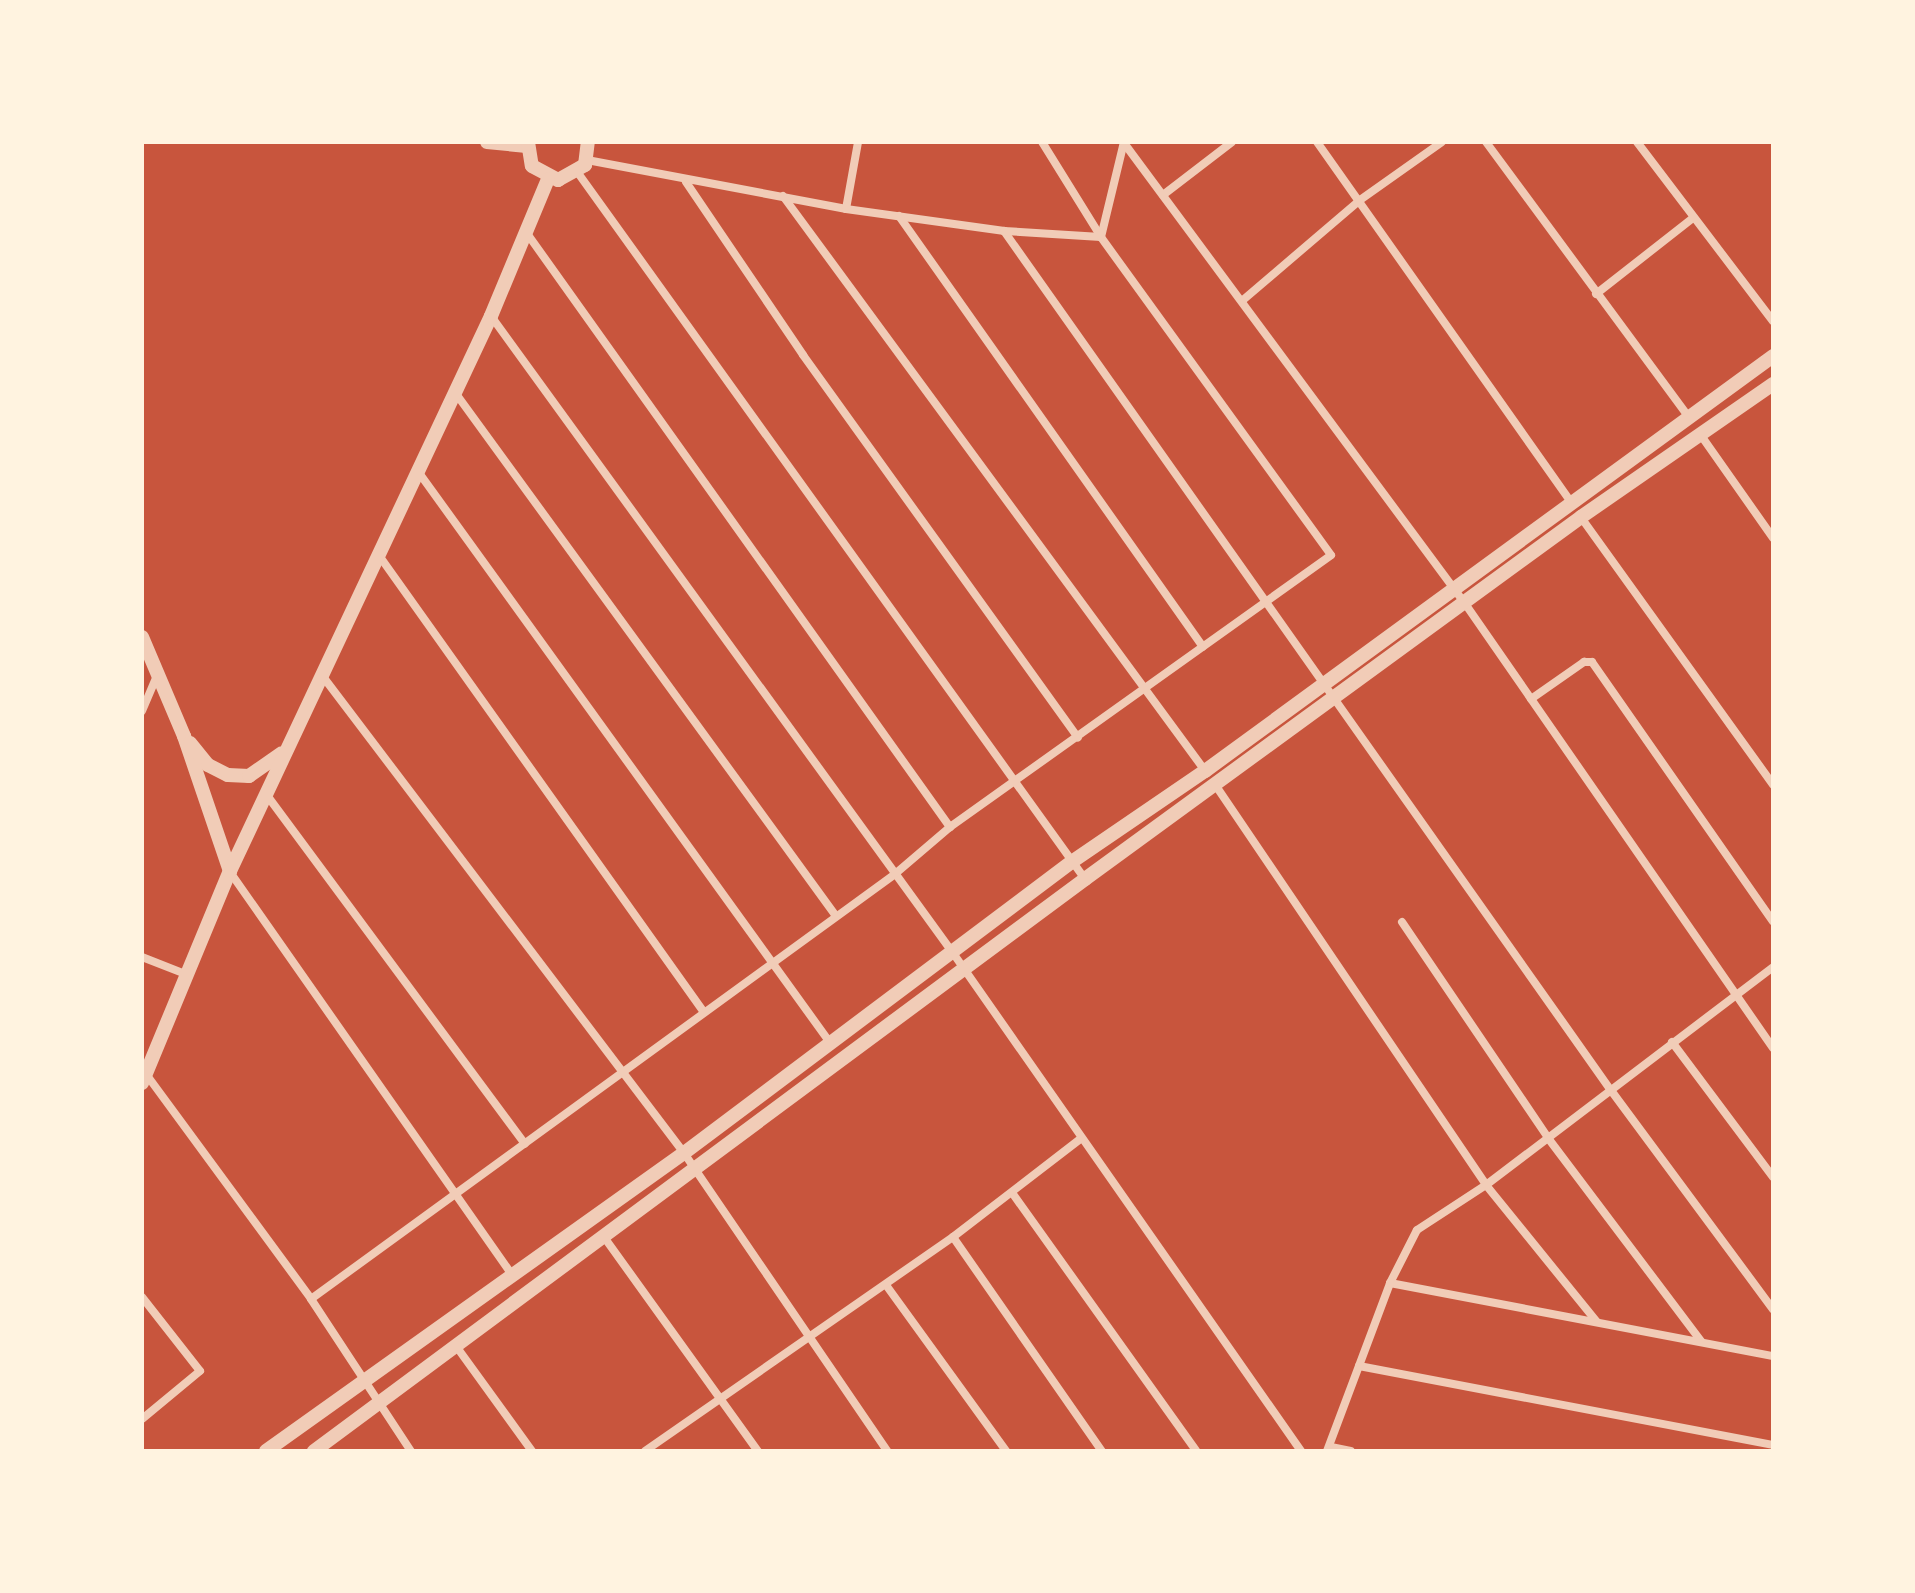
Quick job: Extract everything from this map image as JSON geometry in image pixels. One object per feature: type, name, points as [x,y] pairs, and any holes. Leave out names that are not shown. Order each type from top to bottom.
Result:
[{"type":"street","points":[[487,142],[527,144],[532,166],[548,179]]},
{"type":"street","points":[[588,142],[582,167],[1085,879]]},
{"type":"street","points":[[846,209],[858,142]]},
{"type":"street","points":[[311,1299],[771,961],[895,874],[950,827],[1331,555],[1101,237],[1042,142]]},
{"type":"street","points":[[1101,237],[1124,142]]},
{"type":"street","points":[[1124,142],[1454,588],[1733,995],[1773,1048]]},
{"type":"street","points":[[1163,195],[1232,142]]},
{"type":"street","points":[[1317,142],[1773,785]]},
{"type":"street","points":[[1243,300],[1360,200],[1442,142]]},
{"type":"street","points":[[1486,142],[1689,417]]},
{"type":"street","points":[[1637,142],[1773,321]]},
{"type":"street","points":[[411,1451],[311,1299],[144,1078],[230,871],[453,391],[491,316],[548,179],[582,167],[1004,231],[1101,237]]},
{"type":"street","points":[[686,182],[803,355],[1078,737]]},
{"type":"street","points":[[782,195],[1215,785],[1486,1185],[1597,1322]]},
{"type":"street","points":[[899,216],[1203,647]]},
{"type":"street","points":[[1596,294],[1693,218]]},
{"type":"street","points":[[1004,231],[1326,682],[1610,1089],[1773,1309]]},
{"type":"street","points":[[526,232],[950,827]]},
{"type":"street","points":[[491,316],[953,953],[1079,1140],[1301,1451]]},
{"type":"street","points":[[266,1451],[684,1153],[1073,861],[1205,771],[1773,356]]},
{"type":"street","points":[[314,1451],[1085,879],[1466,605],[1581,517],[1773,384]]},
{"type":"street","points":[[453,391],[836,916]]},
{"type":"street","points":[[1700,434],[1773,538]]},
{"type":"street","points":[[417,470],[831,1044]]},
{"type":"street","points":[[378,553],[703,1011]]},
{"type":"street","points":[[142,637],[184,736],[230,871],[453,1195],[513,1276]]},
{"type":"street","points":[[1531,699],[1584,662],[1592,662],[1773,921]]},
{"type":"street","points":[[142,711],[157,674]]},
{"type":"street","points":[[321,674],[684,1153],[887,1451]]},
{"type":"street","points":[[184,736],[208,765],[228,775],[249,776],[287,748]]},
{"type":"street","points":[[266,793],[525,1144]]},
{"type":"street","points":[[1402,922],[1548,1138],[1701,1341]]},
{"type":"street","points":[[142,957],[188,975]]},
{"type":"street","points":[[1351,1451],[1329,1449],[1390,1283],[1417,1230],[1486,1185],[1773,967]]},
{"type":"street","points":[[1672,1042],[1773,1177]]},
{"type":"street","points":[[645,1451],[809,1334],[953,1237],[1013,1194],[1079,1140]]},
{"type":"street","points":[[1013,1194],[1196,1451]]},
{"type":"street","points":[[604,1237],[758,1451]]},
{"type":"street","points":[[953,1237],[1102,1451]]},
{"type":"street","points":[[1390,1283],[1773,1356]]},
{"type":"street","points":[[886,1285],[1006,1451]]},
{"type":"street","points":[[142,1297],[200,1371],[142,1419]]},
{"type":"street","points":[[456,1346],[532,1451]]},
{"type":"street","points":[[1359,1366],[1773,1445]]}]
